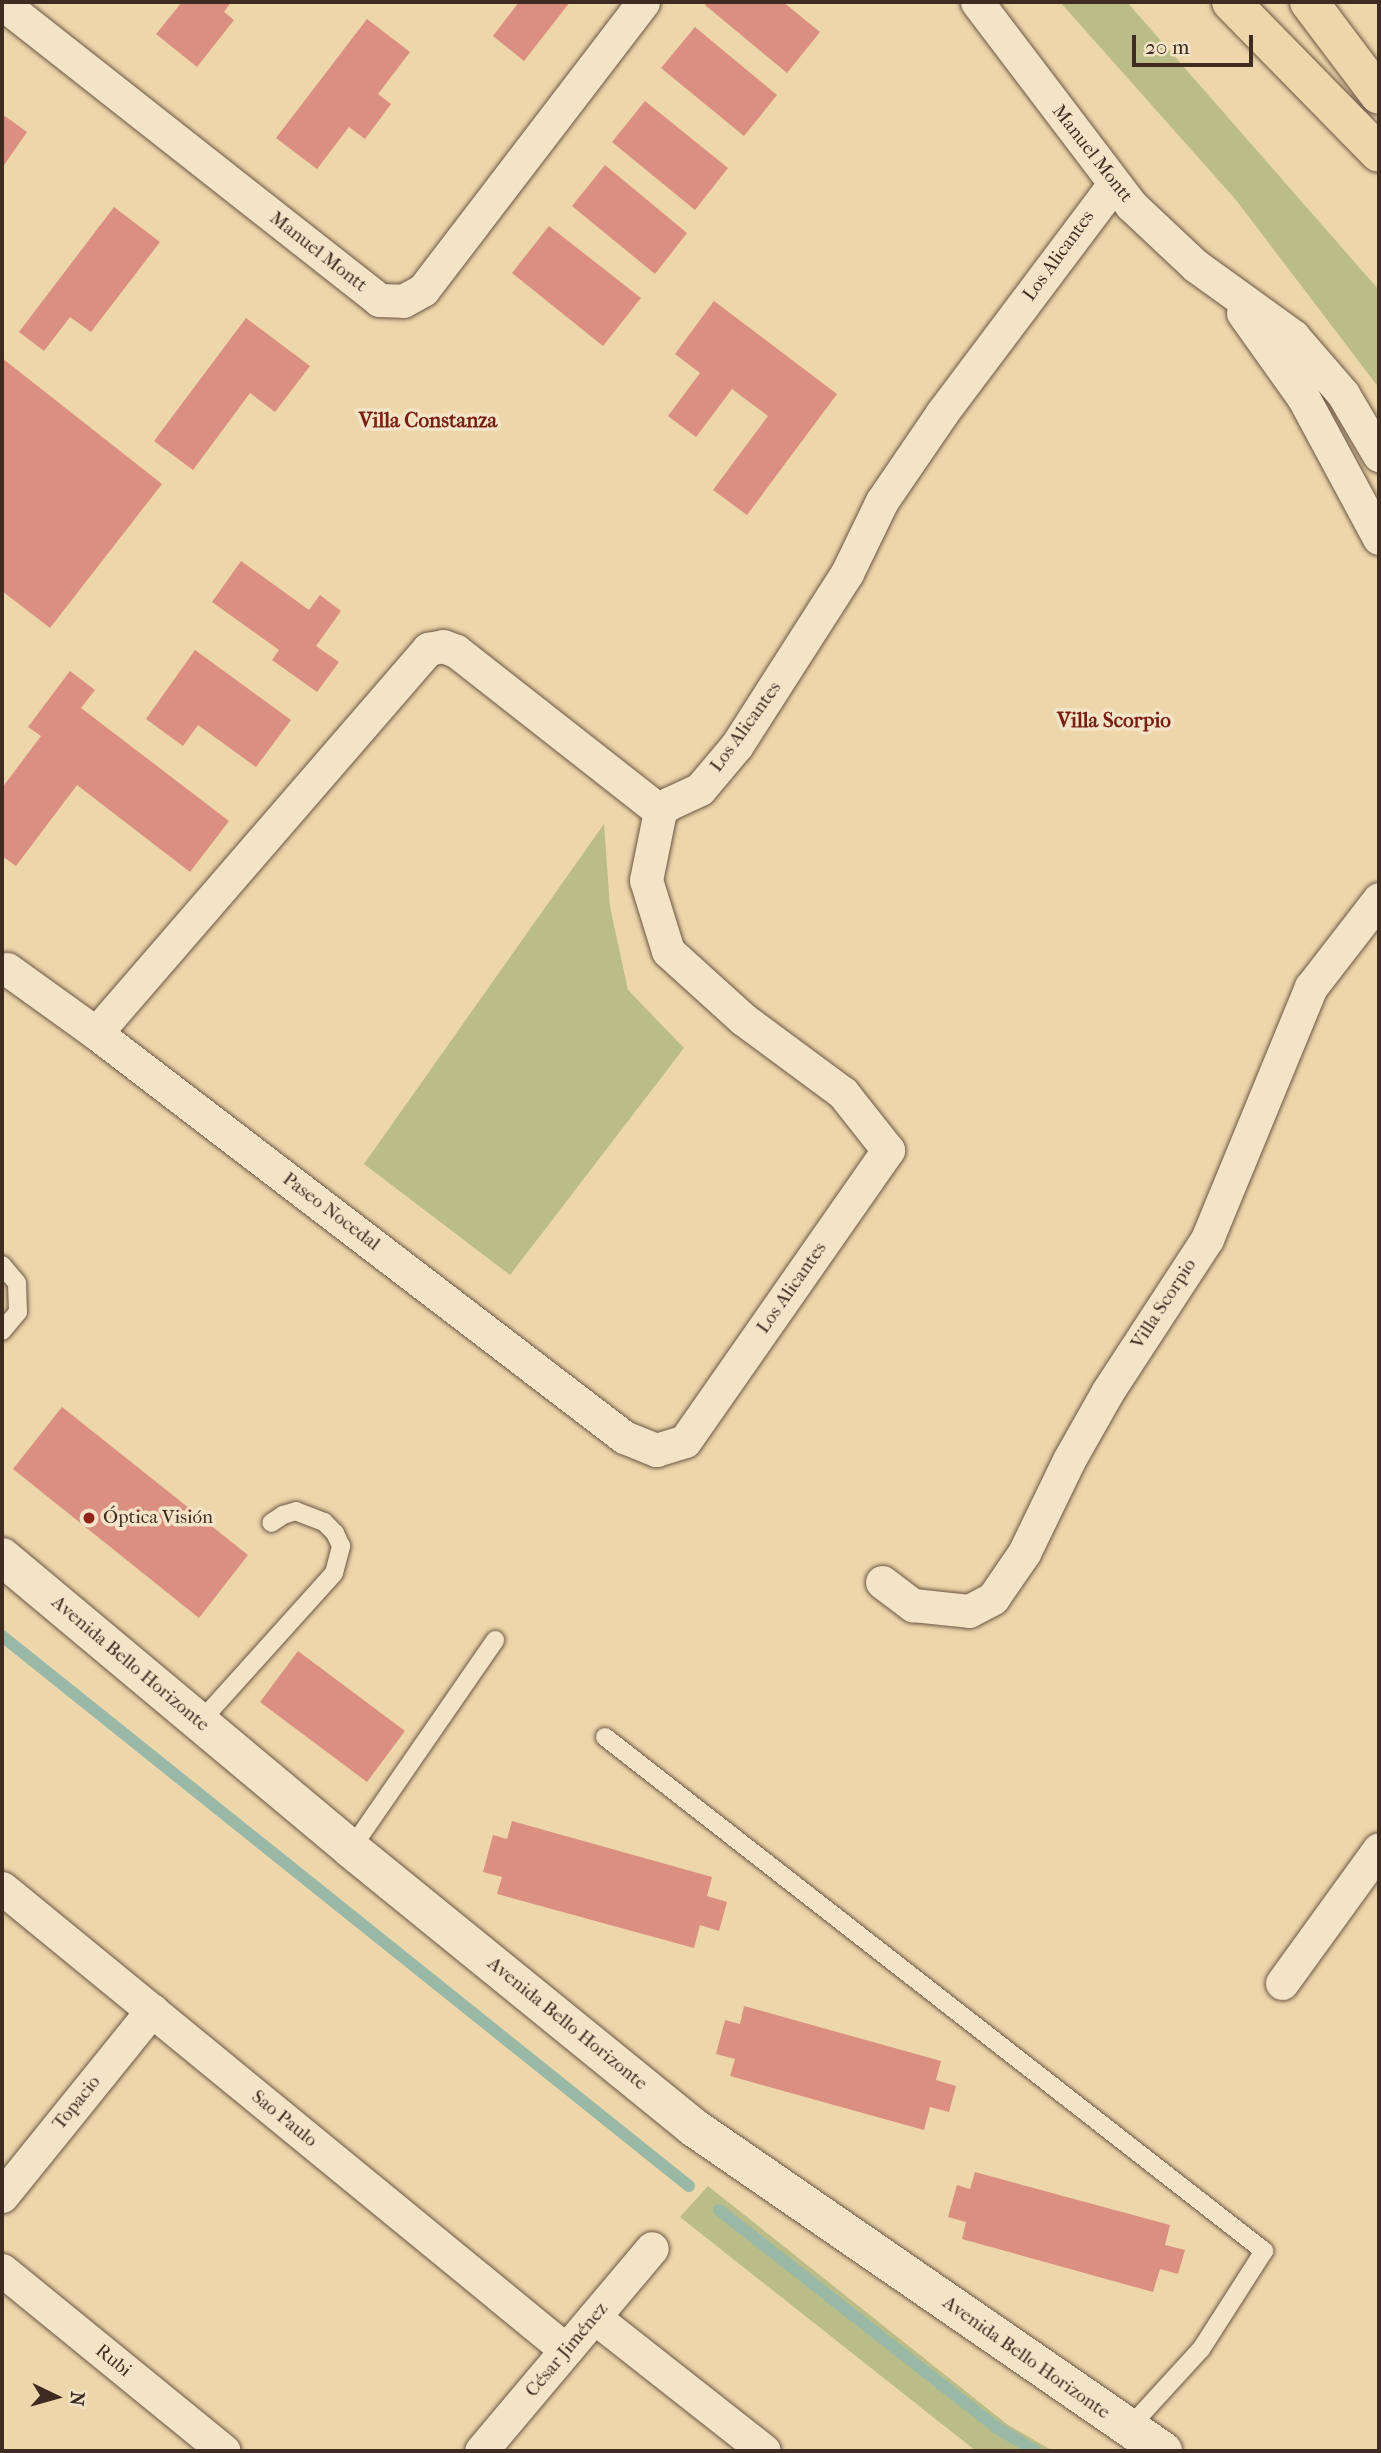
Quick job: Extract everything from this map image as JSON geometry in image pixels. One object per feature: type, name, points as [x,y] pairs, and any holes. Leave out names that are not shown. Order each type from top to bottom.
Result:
[{"type":"highway","points":[[1231,2],[1379,153]]},
{"type":"highway","points":[[1309,2],[1379,95]]},
{"type":"street","name":"Manuel Montt","points":[[2,3],[379,300],[403,300],[423,290],[643,2]]},
{"type":"street","name":"Manuel Montt","points":[[977,2],[1114,184],[1158,233],[1225,289],[1293,336],[1343,394],[1379,455]]},
{"type":"street","name":"Los Alicantes","points":[[656,1450],[685,1441],[888,1150],[843,1093],[743,1019],[668,951],[646,880],[660,811],[668,804],[700,789],[737,745],[847,573],[882,501],[942,413],[1114,184]]},
{"type":"street","name":"Manuel Montt","points":[[1225,289],[1297,387],[1379,538]]},
{"type":"street","points":[[96,1032],[428,649],[443,646],[456,651],[660,811]]},
{"type":"street","name":"Villa Scorpio","points":[[882,1582],[912,1605],[969,1611],[993,1598],[1024,1553],[1069,1460],[1108,1391],[1207,1239],[1311,987],[1379,899]]},
{"type":"street","name":"Paseo Nocedal","points":[[7,970],[96,1032],[624,1437],[656,1450]]},
{"type":"street","name":"Avenida Bello Horizonte","points":[[2,1557],[352,1849],[693,2127],[1163,2451]]},
{"type":"street","points":[[1282,1983],[1379,1849]]},
{"type":"street","name":"Sao Paulo","points":[[2,1888],[566,2350]]},
{"type":"street","name":"Topacio","points":[[2,2196],[152,2010]]},
{"type":"street","name":"César Jiménez","points":[[481,2451],[652,2248]]},
{"type":"street","name":"Rubi","points":[[2,2270],[224,2451]]},
{"type":"street","points":[[594,2317],[764,2451]]},
{"type":"lane","points":[[2,1265],[18,1283],[18,1311],[2,1331]]},
{"type":"lane","points":[[200,1722],[334,1573],[341,1546],[324,1522],[296,1511],[282,1515],[271,1523]]},
{"type":"lane","points":[[352,1849],[495,1640]]},
{"type":"lane","points":[[605,1737],[1264,2251],[1201,2349],[1128,2429]]},
{"type":"green space","points":[[1060,2],[1127,2],[1379,290],[1379,388],[1236,200]]},
{"type":"green space","points":[[604,824],[610,907],[628,990],[684,1048],[510,1275],[364,1164]]},
{"type":"green space","points":[[708,2186],[1008,2425],[1053,2451],[976,2451],[680,2217]]},
{"type":"building","points":[[182,2],[231,2],[224,12],[234,20],[197,67],[156,34]]},
{"type":"building","points":[[519,2],[570,2],[524,61],[493,36]]},
{"type":"building","points":[[707,2],[783,2],[820,32],[787,73],[705,5]]},
{"type":"building","points":[[367,19],[410,52],[378,94],[391,104],[365,139],[349,127],[317,169],[276,138]]},
{"type":"building","points":[[695,27],[777,95],[744,136],[661,68]]},
{"type":"building","points":[[645,101],[728,168],[695,210],[612,142]]},
{"type":"building","points":[[2,114],[27,132],[2,168]]},
{"type":"building","points":[[605,165],[687,233],[655,274],[572,206]]},
{"type":"building","points":[[114,207],[160,242],[91,332],[70,317],[44,351],[19,332]]},
{"type":"building","points":[[549,226],[641,298],[603,346],[512,273]]},
{"type":"building","points":[[714,301],[837,394],[747,515],[713,490],[768,416],[732,389],[696,437],[668,416],[700,373],[675,354]]},
{"type":"building","points":[[246,318],[310,366],[275,412],[250,393],[193,470],[154,441]]},
{"type":"building","points":[[2,358],[162,484],[50,628],[2,591]]},
{"type":"building","points":[[241,561],[309,610],[320,595],[341,611],[316,646],[339,662],[317,692],[272,660],[279,650],[212,602]]},
{"type":"building","points":[[195,650],[291,720],[256,767],[198,725],[183,746],[146,719]]},
{"type":"building","points":[[70,671],[95,690],[81,708],[229,821],[190,872],[77,785],[16,866],[2,856],[2,788],[41,736],[28,727]]},
{"type":"building","points":[[62,1407],[248,1555],[199,1618],[13,1469]]},
{"type":"building","points":[[298,1651],[405,1731],[367,1782],[260,1702]]},
{"type":"building","points":[[512,1821],[712,1877],[707,1896],[727,1902],[719,1931],[700,1925],[694,1948],[497,1894],[502,1877],[483,1872],[493,1835],[507,1839]]},
{"type":"building","points":[[744,2006],[941,2061],[936,2080],[956,2086],[949,2112],[930,2107],[924,2130],[730,2076],[735,2059],[716,2054],[725,2020],[740,2024]]},
{"type":"building","points":[[975,2172],[1170,2225],[1165,2245],[1185,2250],[1178,2274],[1160,2269],[1153,2292],[962,2239],[966,2222],[948,2217],[957,2185],[970,2189]]},
{"type":"waterway","points":[[2,1636],[689,2186]]},
{"type":"waterway","points":[[719,2210],[997,2428],[1036,2451]]},
{"type":"place","name":"Óptica Visión","points":[[89,1518]]},
{"type":"district","name":"Villa Constanza","points":[[428,420]]},
{"type":"district","name":"Villa Scorpio","points":[[1114,720]]}]
